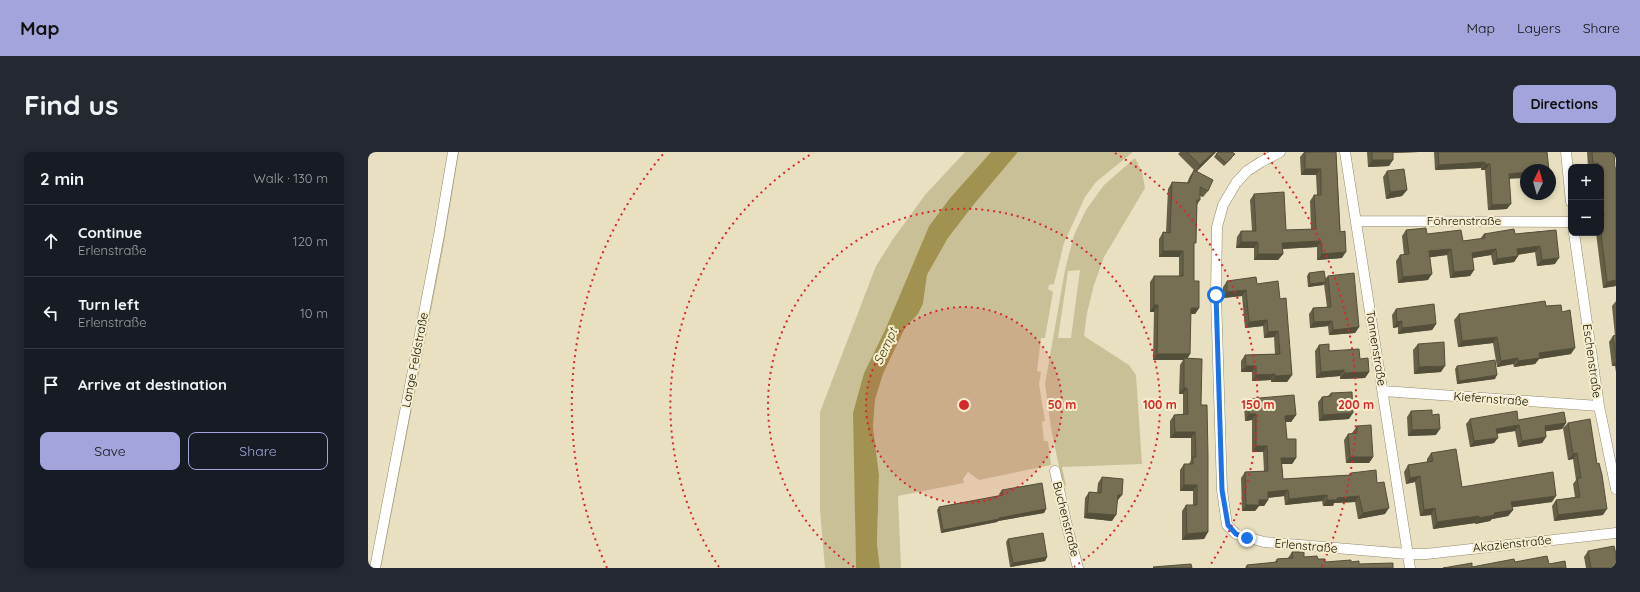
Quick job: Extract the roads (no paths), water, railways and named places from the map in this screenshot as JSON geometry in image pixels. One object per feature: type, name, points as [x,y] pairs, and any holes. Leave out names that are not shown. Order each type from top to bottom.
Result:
[{"type":"street","name":"Lange Feldstraße","points":[[375,568],[440,235],[453,152]]},
{"type":"street","name":"Erlenstraße","points":[[1280,152],[1247,171],[1236,183],[1223,205],[1217,227],[1216,295],[1222,490],[1228,525],[1236,534],[1264,542],[1408,554]]},
{"type":"street","name":"Tannenstraße","points":[[1345,152],[1357,220],[1410,568]]},
{"type":"street","points":[[1566,152],[1571,200]]},
{"type":"street","name":"Föhrenstraße","points":[[1357,220],[1568,222]]},
{"type":"street","name":"Eschenstraße","points":[[1574,236],[1599,406],[1616,489]]},
{"type":"street","name":"Kiefernstraße","points":[[1383,391],[1599,406]]},
{"type":"street","name":"Buchenstraße","points":[[1055,471],[1078,568]]},
{"type":"street","name":"Akazienstraße","points":[[1408,554],[1426,554],[1616,533]]},
{"type":"water","name":"Sempt","points":[[991,152],[1018,152],[948,238],[927,275],[923,304],[918,314],[905,328],[883,374],[875,400],[873,427],[879,475],[877,544],[880,568],[856,568],[853,413],[864,373],[885,330],[929,226],[950,198]]}]
